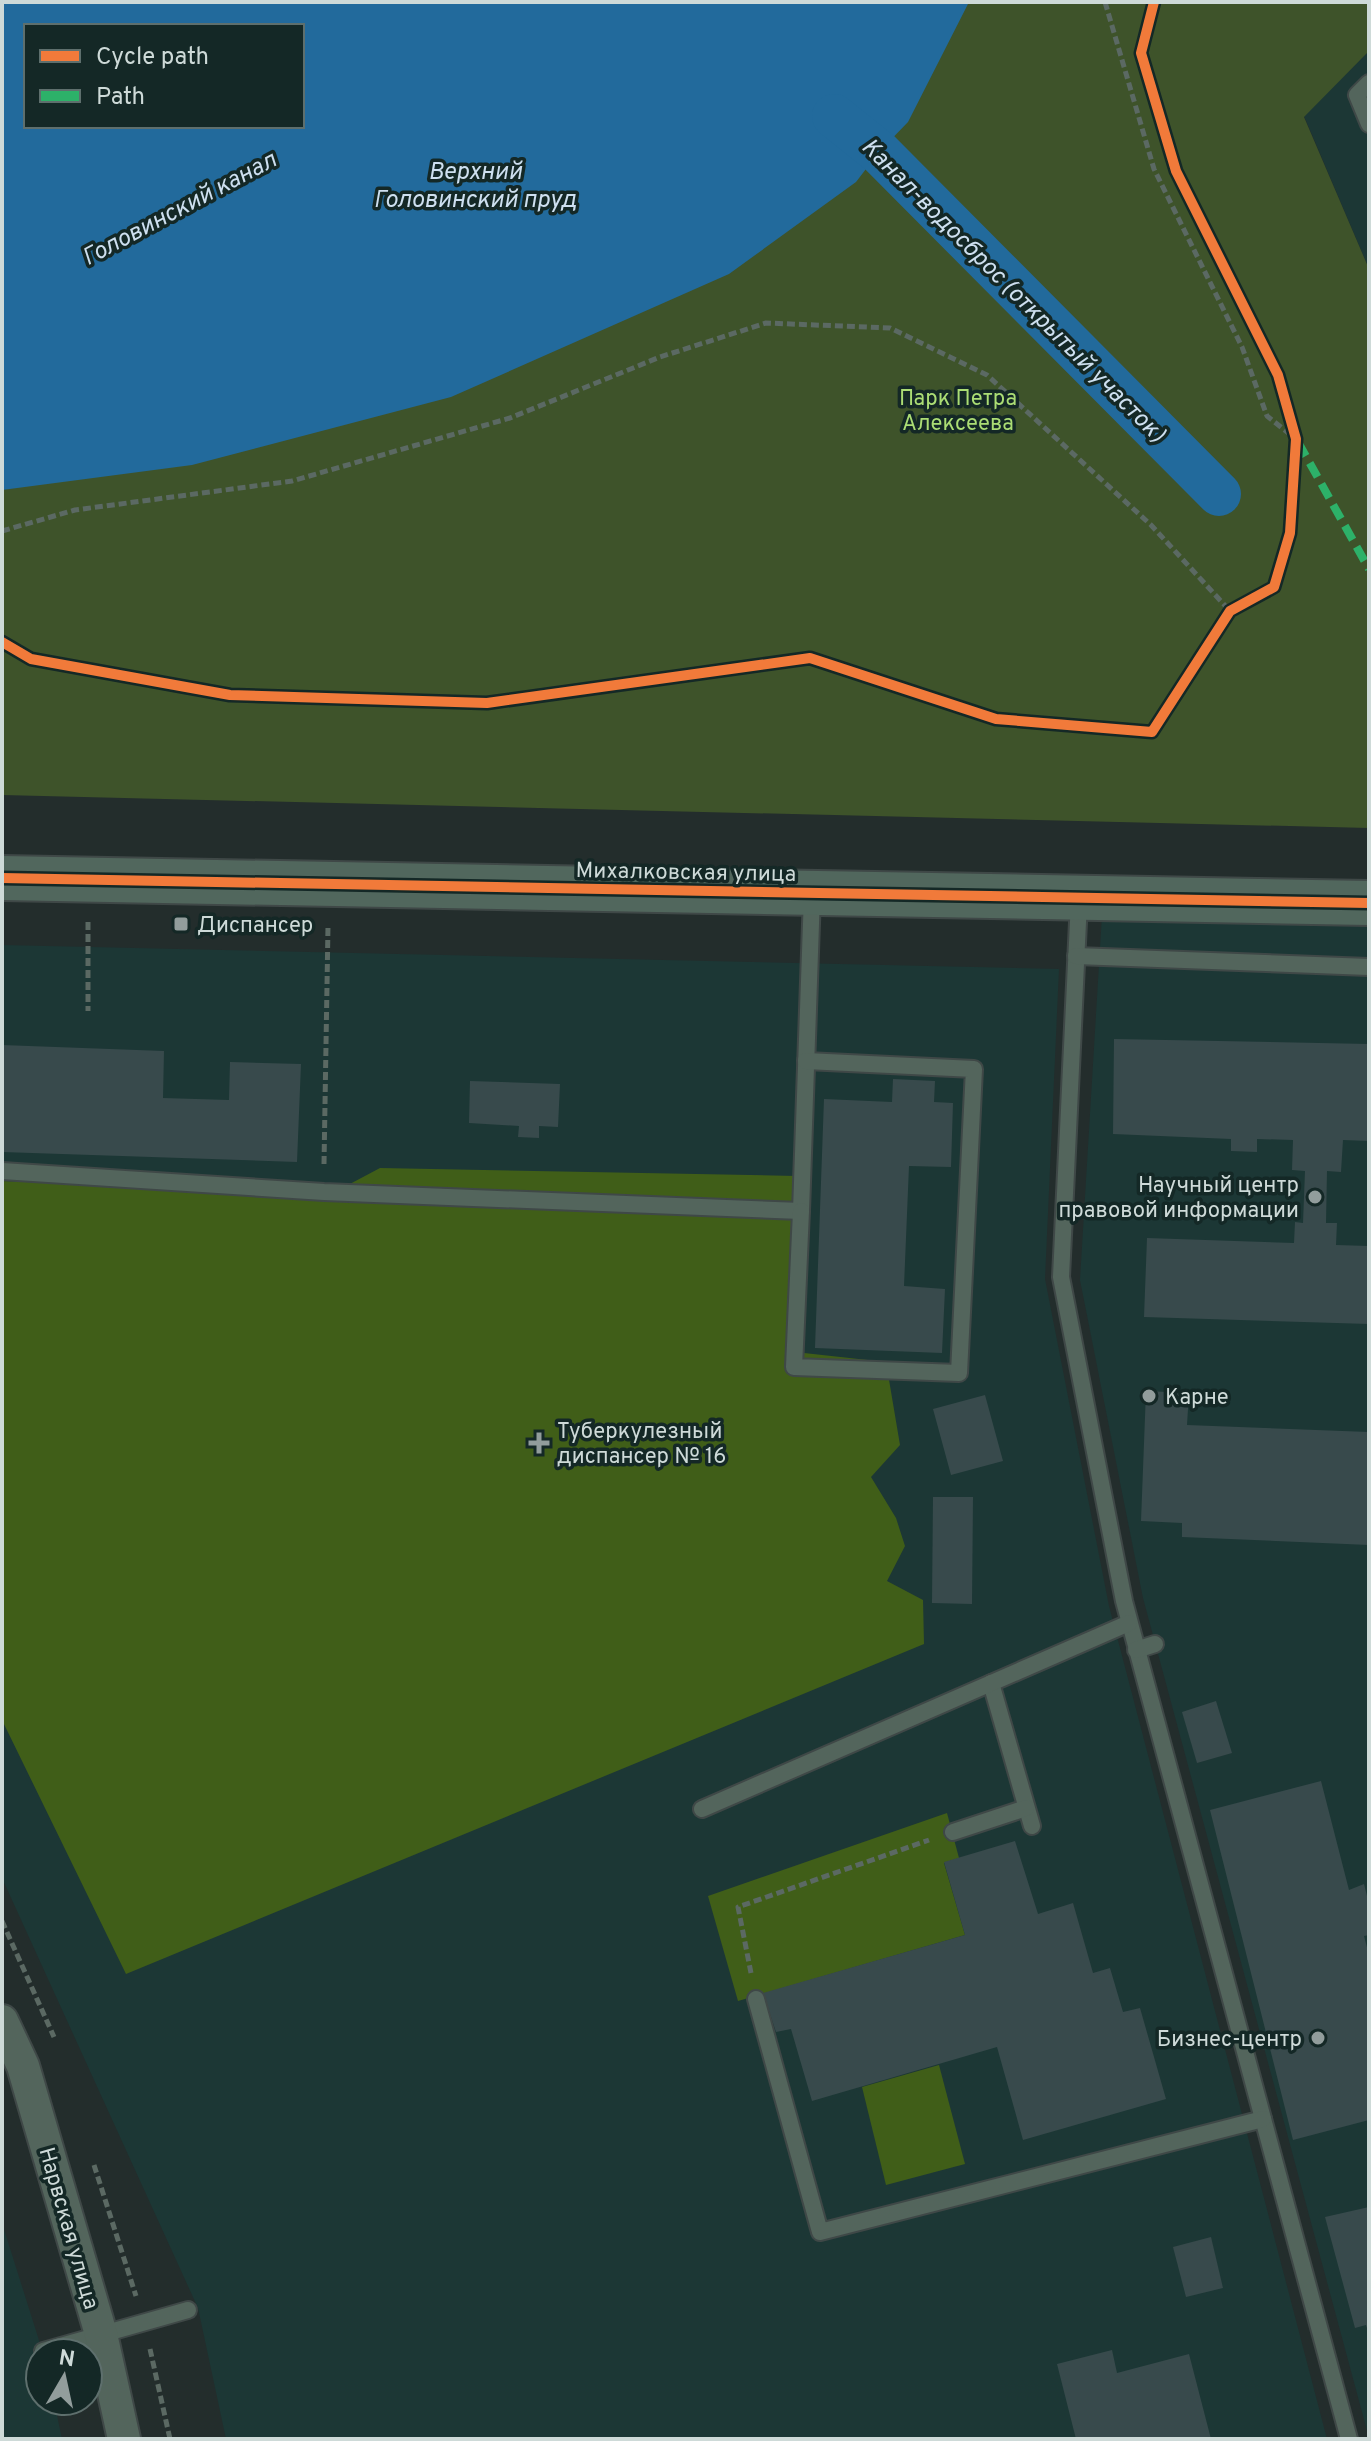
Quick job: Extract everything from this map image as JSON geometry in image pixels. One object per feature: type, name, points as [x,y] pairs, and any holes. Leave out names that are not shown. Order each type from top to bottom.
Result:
[{"type":"street","name":"Михалковская улица","points":[[2,878],[1369,903]]},
{"type":"street","name":"Нарвская улица","points":[[2,2021],[101,2334],[124,2439]]},
{"type":"lane","points":[[1369,83],[1357,95],[1369,124]]},
{"type":"lane","points":[[806,1061],[974,1069],[959,1373],[794,1367],[812,893]]},
{"type":"lane","points":[[1079,898],[1061,1277],[1129,1623],[1349,2439]]},
{"type":"lane","points":[[1076,956],[1369,967]]},
{"type":"lane","points":[[2,1171],[324,1192],[801,1211]]},
{"type":"lane","points":[[702,1809],[1129,1623]]},
{"type":"lane","points":[[1136,1650],[1155,1644]]},
{"type":"lane","points":[[991,1683],[1032,1826]]},
{"type":"lane","points":[[953,1832],[1026,1808]]},
{"type":"lane","points":[[756,1999],[820,2232],[1263,2119]]},
{"type":"lane","points":[[91,2337],[188,2310]]},
{"type":"path","points":[[1105,2],[1154,169],[1242,347],[1267,416],[1296,439]]},
{"type":"path","points":[[2,531],[75,510],[292,481],[510,418],[660,357],[766,323],[890,328],[987,375],[1151,525],[1230,611]]},
{"type":"path","points":[[1293,426],[1295,455]]},
{"type":"path","points":[[1221,625],[1230,611],[1241,605]]},
{"type":"path","points":[[88,921],[88,1011]]},
{"type":"path","points":[[324,1192],[328,925]]},
{"type":"path","points":[[756,1999],[738,1907],[953,1832]]},
{"type":"shaded area","points":[[1369,51],[1369,269],[1304,116]]},
{"type":"shaded area","points":[[1102,915],[1369,923],[1369,2438],[1143,1598],[1080,1280]]},
{"type":"shaded area","points":[[2,945],[1059,969],[1045,1279],[1109,1606],[1327,2439],[226,2439],[198,2308],[2,1878]]},
{"type":"shaded area","points":[[2,2223],[38,2337],[24,2337],[24,2417],[57,2417],[62,2439],[2,2439]]},
{"type":"green space","name":"Парк Петра Алексеева","points":[[2,2],[1369,2],[1369,51],[1304,117],[1369,269],[1369,828],[2,795]]},
{"type":"green space","points":[[380,1168],[797,1176],[795,1352],[886,1362],[900,1445],[871,1477],[896,1518],[905,1546],[887,1581],[923,1600],[924,1644],[126,1974],[2,1720],[2,1181],[331,1194]]},
{"type":"green space","points":[[947,1813],[959,1858],[944,1863],[965,1935],[738,2001],[708,1896]]},
{"type":"green space","points":[[939,2065],[965,2164],[886,2185],[862,2087]]},
{"type":"water","name":"Верхний Головинский пруд","points":[[2,2],[969,2],[908,122],[856,182],[729,274],[451,397],[192,465],[2,490]]},
{"type":"building","name":"Научный центр правовой информации","points":[[1114,1039],[1369,1044],[1369,1141],[1343,1140],[1341,1172],[1327,1171],[1326,1223],[1337,1223],[1336,1245],[1369,1246],[1369,1324],[1144,1317],[1147,1238],[1294,1243],[1295,1222],[1303,1223],[1305,1171],[1292,1170],[1293,1140],[1257,1139],[1257,1152],[1231,1151],[1231,1139],[1113,1134]]},
{"type":"building","points":[[2,1045],[164,1051],[163,1098],[229,1100],[230,1062],[301,1064],[297,1162],[2,1152]]},
{"type":"building","points":[[893,1079],[935,1081],[934,1102],[953,1103],[951,1167],[909,1166],[904,1286],[945,1289],[942,1353],[815,1348],[824,1099],[892,1102]]},
{"type":"building","points":[[470,1081],[560,1084],[558,1127],[539,1126],[539,1138],[518,1137],[519,1126],[469,1123]]},
{"type":"building","points":[[1146,1391],[1189,1393],[1187,1425],[1369,1432],[1369,1545],[1182,1537],[1182,1523],[1141,1521]]},
{"type":"building","points":[[985,1395],[1003,1461],[951,1475],[933,1409]]},
{"type":"building","points":[[933,1497],[973,1497],[972,1604],[932,1603]]},
{"type":"building","points":[[1216,1701],[1232,1753],[1197,1763],[1182,1712]]},
{"type":"building","name":"Бизнес-центр","points":[[1321,1781],[1349,1890],[1364,1884],[1369,1904],[1369,1935],[1364,1936],[1369,1955],[1369,2120],[1293,2140],[1210,1810]]},
{"type":"building","points":[[1015,1841],[1038,1914],[1073,1903],[1093,1973],[1110,1968],[1123,2012],[1140,2008],[1166,2099],[1023,2140],[997,2047],[812,2101],[791,2029],[776,2032],[763,1993],[965,1935],[944,1862]]},
{"type":"building","points":[[1369,2207],[1368,2331],[1366,2325],[1355,2328],[1325,2217]]},
{"type":"building","points":[[1211,2237],[1223,2288],[1186,2297],[1173,2247]]},
{"type":"building","points":[[1112,2350],[1117,2373],[1189,2354],[1211,2439],[1076,2439],[1057,2364]]},
{"type":"waterway","name":"Канал-водосброс (открытый участок)","points":[[834,116],[879,152],[1219,494]]},
{"type":"marked path","points":[[1298,442],[1369,569]]},
{"type":"cycle path","points":[[2,642],[31,659],[230,695],[487,703],[810,658],[996,719],[1152,732],[1230,611],[1274,587],[1290,533],[1296,439],[1278,375],[1176,171],[1141,53],[1154,2]]},
{"type":"cycle path","points":[[2,878],[1369,903]]},
{"type":"place","name":"Диспансер","points":[[181,924]]},
{"type":"place","name":"Научный центр правовой информации","points":[[1315,1197]]},
{"type":"place","name":"Карне","points":[[1149,1396]]},
{"type":"place","name":"Туберкулезный диспансер № 16","points":[[539,1443]]},
{"type":"place","name":"Бизнес-центр","points":[[1318,2038]]},
{"type":"water label","name":"Головинский канал","points":[[179,208]]}]
